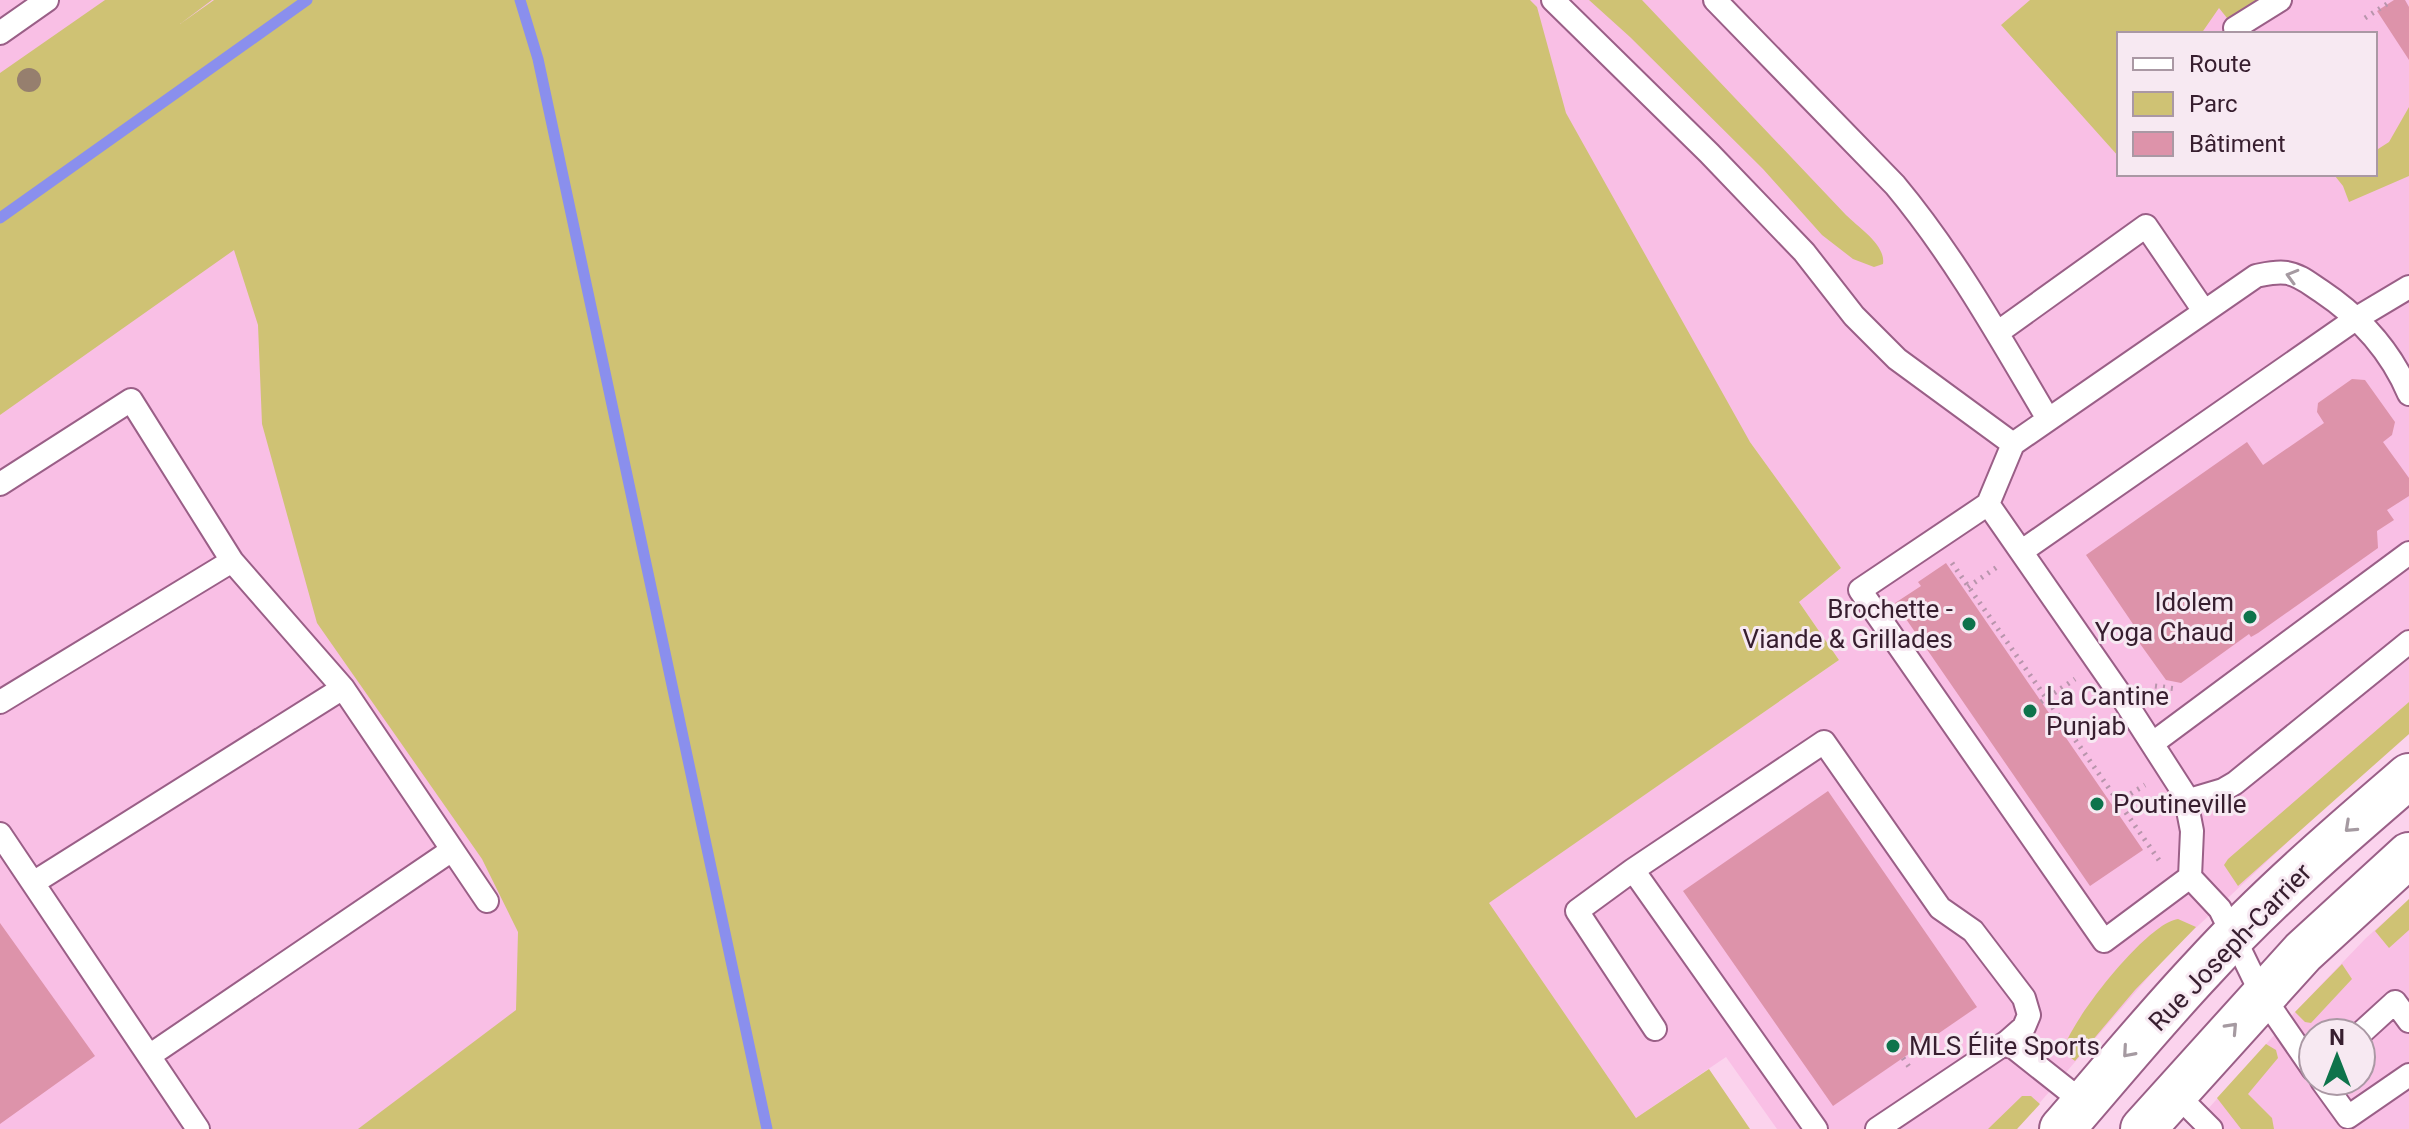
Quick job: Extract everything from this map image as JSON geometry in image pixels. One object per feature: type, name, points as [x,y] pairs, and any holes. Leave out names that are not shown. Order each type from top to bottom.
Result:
[{"type":"street","name":"Rue Joseph-Carrier","points":[[2073,1116],[2233,937],[2409,776]]},
{"type":"street","points":[[2143,1129],[2262,995],[2327,928],[2409,855]]},
{"type":"lane","points":[[0,33],[47,0]]},
{"type":"lane","points":[[1553,0],[1709,153],[1804,252],[1854,316],[1897,359],[2013,444]]},
{"type":"lane","points":[[1715,0],[1916,210],[1973,292],[2048,419]]},
{"type":"lane","points":[[2235,28],[2280,0]]},
{"type":"lane","points":[[1997,333],[2146,226],[2204,311]]},
{"type":"lane","points":[[2190,877],[2104,941],[1860,590],[1988,504],[2013,444],[2256,276],[2280,273],[2305,280],[2357,318],[2386,351],[2409,394]]},
{"type":"lane","points":[[2022,551],[2357,318],[2409,287]]},
{"type":"lane","points":[[0,484],[131,400],[232,561],[343,688],[487,901]]},
{"type":"lane","points":[[1988,504],[2153,743],[2186,801],[2193,841],[2190,877],[2220,909],[2262,995],[2297,1046]]},
{"type":"lane","points":[[2153,743],[2409,553]]},
{"type":"lane","points":[[0,702],[232,561]]},
{"type":"lane","points":[[2186,801],[2223,790],[2235,783],[2409,642]]},
{"type":"lane","points":[[33,883],[343,688]]},
{"type":"lane","points":[[1655,1029],[1577,911],[1824,742],[1940,908],[1973,931],[2024,998],[2029,1015],[2024,1027],[2007,1042],[1877,1129]]},
{"type":"lane","points":[[0,834],[198,1129]]},
{"type":"lane","points":[[149,1056],[452,850]]},
{"type":"lane","points":[[1633,870],[1816,1129]]},
{"type":"lane","points":[[2377,1018],[2395,1002],[2409,1021]]},
{"type":"lane","points":[[2007,1042],[2073,1116]]},
{"type":"lane","points":[[2334,1097],[2348,1117],[2409,1075]]},
{"type":"lane","points":[[2174,1092],[2211,1129]]},
{"type":"path","points":[[2365,18],[2390,2]]},
{"type":"path","points":[[1949,559],[1983,613],[2160,862]]},
{"type":"path","points":[[2044,700],[2076,679]]},
{"type":"path","points":[[1903,1058],[1910,1067]]},
{"type":"shaded area","points":[[0,0],[214,0],[0,151]]},
{"type":"shaded area","points":[[421,0],[695,915],[392,1129],[0,1129],[0,291]]},
{"type":"shaded area","points":[[1452,0],[2409,0],[2409,734],[2323,809],[2170,952],[2017,1129],[1777,1129],[1726,1057],[1636,1118],[1488,903],[1839,660],[1799,602],[1841,568],[1750,442]]},
{"type":"shaded area","points":[[2409,900],[2409,1129],[2190,1129],[2366,938]]},
{"type":"green space","points":[[105,0],[212,0],[180,24],[214,0],[1530,0],[1537,7],[1566,113],[1750,442],[1841,568],[1799,602],[1839,660],[1489,903],[1636,1118],[1709,1069],[1750,1129],[358,1129],[516,1010],[518,932],[482,859],[317,623],[262,424],[258,325],[234,250],[0,415],[0,73]]},
{"type":"green space","points":[[1589,0],[1642,0],[1870,237],[1880,250],[1883,264],[1874,267],[1853,259],[1822,235],[1763,169]]},
{"type":"green space","points":[[2030,0],[2280,0],[2235,28],[2219,8],[2202,32],[2117,32],[2117,155],[2001,25]]},
{"type":"green space","points":[[2409,107],[2409,176],[2349,202],[2335,176],[2377,176],[2377,150],[2389,142]]},
{"type":"green space","points":[[2409,702],[2409,734],[2238,886],[2224,865],[2228,859]]},
{"type":"green space","points":[[2409,899],[2409,930],[2389,948],[2375,931]]},
{"type":"green space","points":[[2178,919],[2196,927],[2135,990],[2075,1061],[2064,1048],[2096,995],[2148,937],[2165,924]]},
{"type":"green space","points":[[2342,964],[2352,979],[2317,1017],[2300,1017],[2295,1012]]},
{"type":"green space","points":[[2266,1044],[2276,1050],[2278,1058],[2248,1094],[2272,1118],[2274,1129],[2241,1129],[2217,1098]]},
{"type":"green space","points":[[2022,1096],[2031,1096],[2040,1104],[2017,1129],[1988,1129]]},
{"type":"building","points":[[2394,0],[2405,0],[2409,7],[2409,60],[2377,11]]},
{"type":"building","points":[[2352,379],[2365,380],[2395,422],[2392,435],[2383,442],[2409,478],[2409,496],[2387,510],[2394,520],[2377,531],[2378,548],[2181,683],[2166,680],[2128,627],[2133,624],[2086,555],[2247,442],[2263,465],[2324,423],[2317,412],[2318,403]]},
{"type":"building","points":[[1946,563],[2143,850],[2090,886],[1895,603],[1921,586],[1918,582]]},
{"type":"building","points":[[1828,791],[1977,1007],[1833,1106],[1683,891]]},
{"type":"building","points":[[0,923],[95,1056],[0,1124]]},
{"type":"waterway","points":[[0,218],[307,0]]},
{"type":"waterway","points":[[520,0],[538,59],[767,1129]]},
{"type":"place","name":"Idolem Yoga Chaud","points":[[2250,617]]},
{"type":"place","name":"Brochette - Viande & Grillades","points":[[1969,624]]},
{"type":"place","name":"La Cantine Punjab","points":[[2030,711]]},
{"type":"place","name":"Poutineville","points":[[2097,804]]},
{"type":"place","name":"MLS Élite Sports","points":[[1893,1046]]}]
